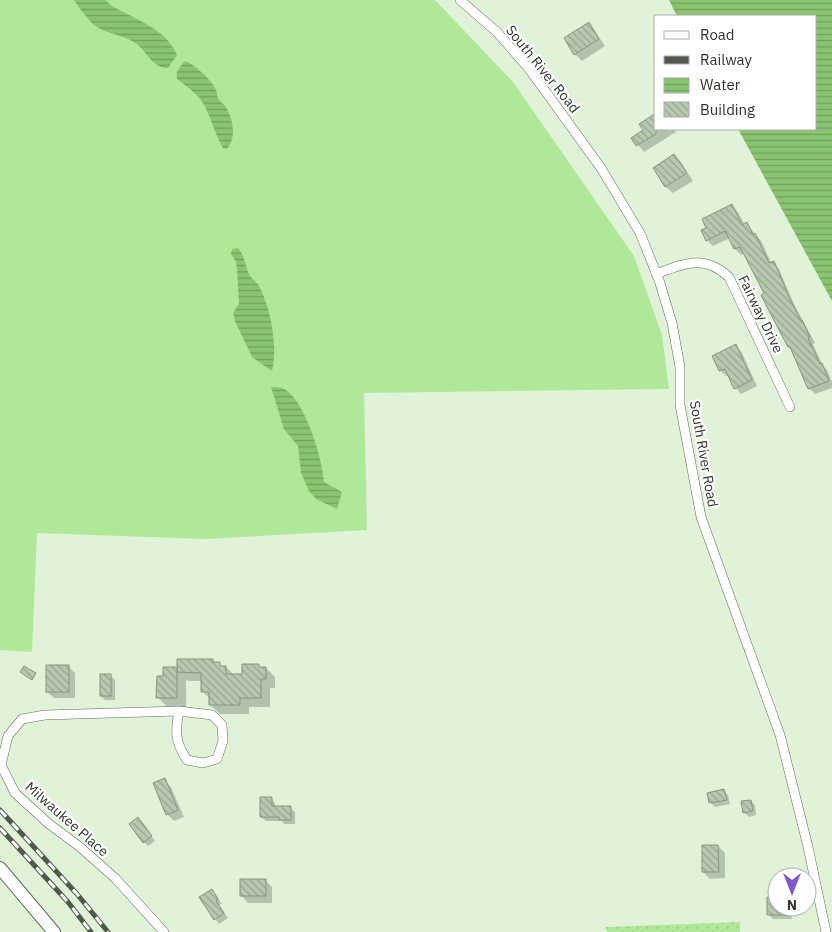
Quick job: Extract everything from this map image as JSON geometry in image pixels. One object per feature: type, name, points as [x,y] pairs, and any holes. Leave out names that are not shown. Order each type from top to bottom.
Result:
[{"type":"street","name":"South River Road","points":[[460,0],[497,32],[530,70],[602,168],[640,233],[672,323],[680,366],[680,405],[701,517],[780,735],[808,847],[826,932]]},
{"type":"street","name":"Fairway Drive","points":[[656,274],[687,264],[706,263],[720,269],[729,277],[790,407]]},
{"type":"street","points":[[179,711],[212,715],[222,725],[223,741],[218,759],[203,763],[187,760],[179,748],[177,738],[176,729],[179,711]]},
{"type":"street","name":"Milwaukee Place","points":[[164,932],[116,879],[15,794],[1,765],[8,736],[22,719],[45,714],[179,711]]},
{"type":"street","points":[[0,868],[54,932]]},
{"type":"shaded area","points":[[0,0],[435,0],[513,82],[634,256],[662,335],[669,389],[364,393],[367,530],[205,539],[37,533],[32,652],[0,650]]},
{"type":"shaded area","points":[[740,922],[740,932],[607,932],[605,927]]},
{"type":"water","points":[[74,0],[105,0],[158,32],[172,46],[177,55],[168,68],[159,66],[133,41],[98,28],[83,13]]},
{"type":"water","points":[[669,0],[832,0],[832,301],[739,130],[817,130],[817,15],[676,15]]},
{"type":"water","points":[[185,61],[198,69],[211,82],[218,98],[226,107],[233,128],[232,139],[227,149],[223,148],[201,100],[193,91],[177,79],[177,71]]},
{"type":"water","points":[[238,248],[243,255],[250,276],[259,286],[267,307],[274,340],[272,371],[252,357],[235,321],[233,313],[239,304],[237,270],[236,262],[231,254],[232,249]]},
{"type":"water","points":[[271,387],[282,388],[290,393],[305,415],[320,459],[324,482],[342,492],[337,509],[316,499],[309,491],[301,473],[298,446],[284,429]]},
{"type":"building","points":[[589,22],[599,39],[574,55],[564,38]]},
{"type":"building","points":[[654,114],[654,130],[656,130],[656,134],[636,146],[631,138],[643,130],[639,124]]},
{"type":"building","points":[[674,154],[687,173],[665,187],[653,168]]},
{"type":"building","points":[[732,204],[742,225],[747,222],[753,235],[755,233],[769,263],[774,261],[829,381],[808,389],[790,347],[788,347],[761,295],[764,293],[740,247],[734,249],[725,231],[706,241],[701,230],[706,228],[702,219]]},
{"type":"building","points":[[736,344],[752,380],[734,389],[725,369],[719,371],[712,356]]},
{"type":"building","points":[[177,659],[213,659],[213,662],[220,662],[220,666],[226,666],[226,674],[242,674],[242,664],[259,664],[259,667],[266,667],[266,679],[261,679],[261,698],[240,698],[240,705],[209,705],[209,692],[201,692],[201,673],[177,672]]},
{"type":"building","points":[[46,665],[69,665],[69,692],[46,692]]},
{"type":"building","points":[[24,666],[36,673],[32,680],[20,672]]},
{"type":"building","points":[[163,667],[177,667],[177,698],[156,698],[157,676],[163,676]]},
{"type":"building","points":[[100,674],[111,674],[111,696],[100,696]]},
{"type":"building","points":[[165,778],[178,810],[166,815],[153,783]]},
{"type":"building","points":[[724,789],[727,800],[709,803],[707,793]]},
{"type":"building","points":[[260,797],[272,797],[272,806],[291,806],[291,820],[279,820],[279,817],[260,817]]},
{"type":"building","points":[[751,800],[753,811],[743,813],[741,801]]},
{"type":"building","points":[[138,817],[152,836],[143,843],[129,824]]},
{"type":"building","points":[[702,845],[718,845],[719,872],[702,872]]},
{"type":"building","points":[[240,879],[266,879],[266,896],[240,896]]},
{"type":"building","points":[[212,889],[218,899],[216,901],[224,913],[214,920],[199,897]]},
{"type":"railway","points":[[0,810],[77,894],[108,932]]},
{"type":"railway","points":[[0,828],[68,902],[91,932]]}]
